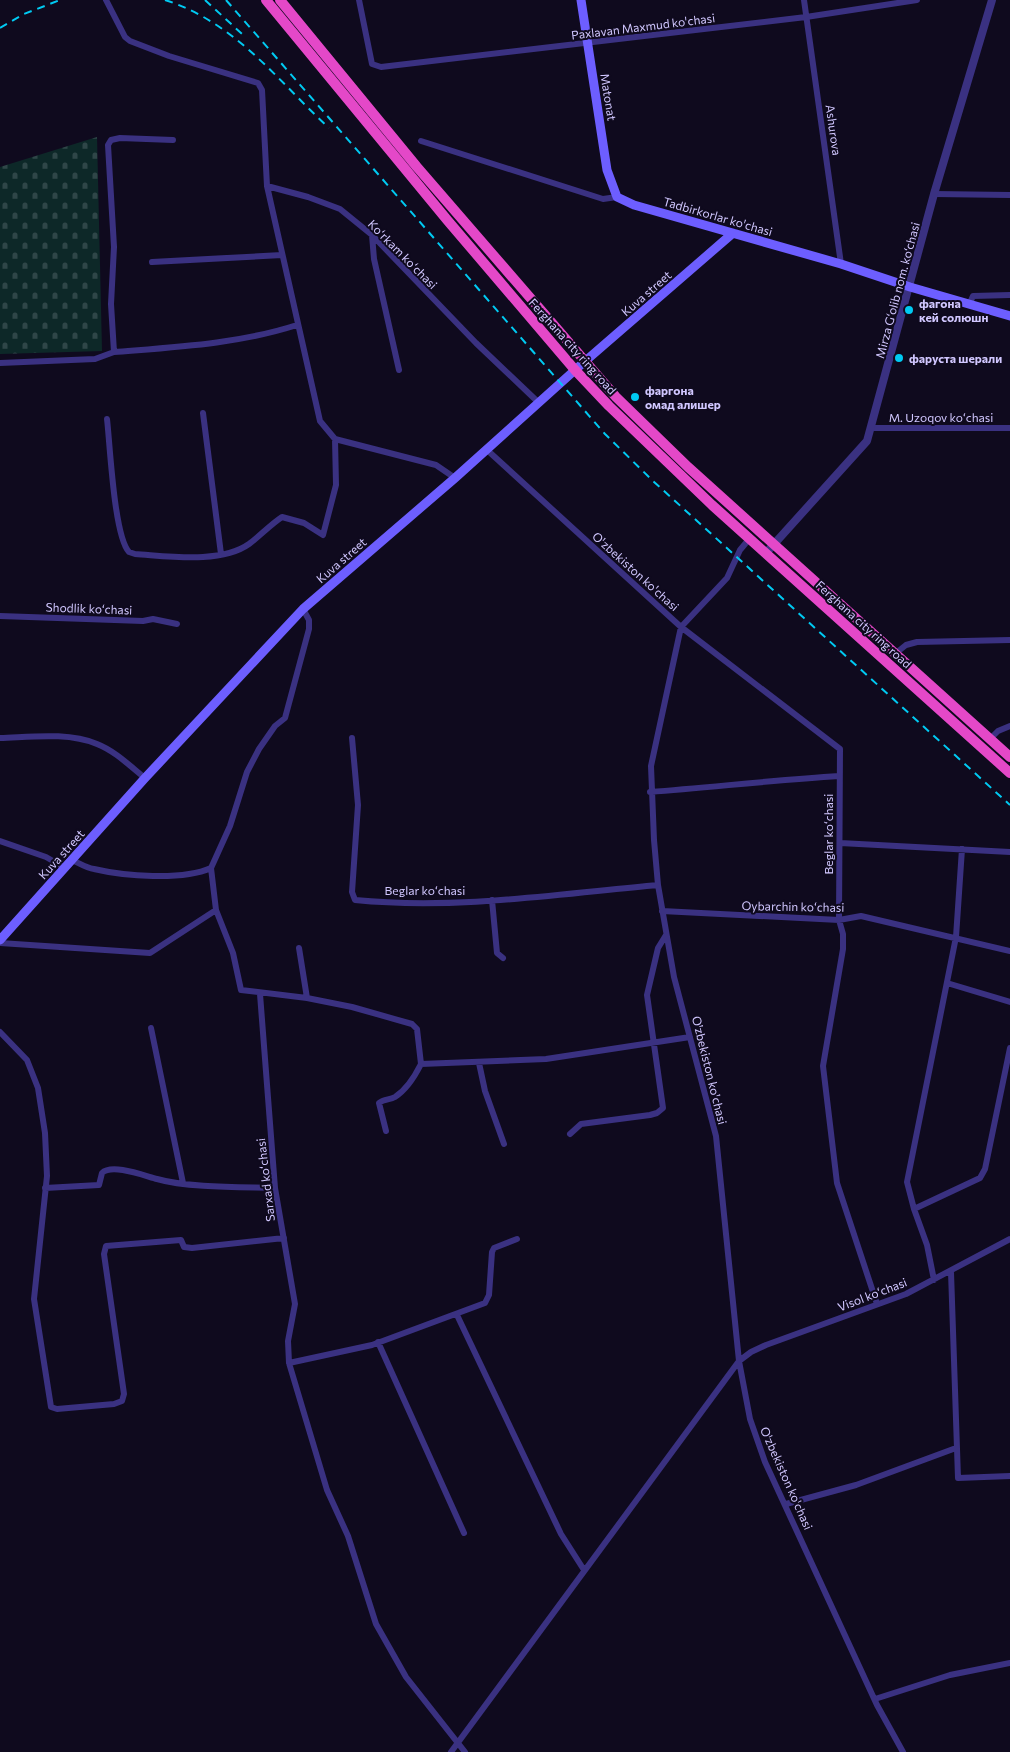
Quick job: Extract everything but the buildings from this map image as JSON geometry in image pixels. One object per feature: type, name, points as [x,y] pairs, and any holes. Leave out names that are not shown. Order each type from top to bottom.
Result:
[{"type":"highway","name":"Ferghana city ring road","points":[[266,0],[575,370],[642,439],[766,554],[1010,773]]},
{"type":"highway","name":"Ferghana city ring road","points":[[283,4],[616,397],[657,438],[1010,757]]},
{"type":"highway","points":[[278,14],[283,4]]},
{"type":"highway","points":[[378,136],[387,129]]},
{"type":"main road","name":"Matonat","points":[[580,0],[607,170],[617,197]]},
{"type":"main road","name":"Tadbirkorlar ko'chasi","points":[[617,197],[634,205],[841,264],[910,287],[1010,316]]},
{"type":"main road","name":"Kuva street","points":[[0,942],[145,778],[303,610],[455,478],[538,402],[734,233]]},
{"type":"street","points":[[106,0],[125,37],[130,41],[169,56],[258,83],[262,90],[267,186],[320,421],[335,440],[336,485],[323,535],[304,523],[282,517],[248,545],[228,554],[182,557],[136,554],[126,549],[115,496],[107,419]]},
{"type":"street","name":"Paxlavan Maxmud ko'chasi","points":[[359,0],[372,64],[381,67],[806,17],[917,0]]},
{"type":"street","name":"Ashurova","points":[[804,0],[841,264]]},
{"type":"street","name":"Mirza G‘olib nom. ko‘chasi","points":[[766,554],[865,444],[872,428],[934,194],[992,0]]},
{"type":"street","points":[[114,352],[111,304],[114,247],[108,145],[111,140],[120,138],[173,140]]},
{"type":"street","name":"Tadbirkorlar ko'chasi","points":[[421,141],[603,199],[617,197]]},
{"type":"street","name":"Koʻrkam koʻchasi","points":[[267,186],[308,197],[340,209],[372,236],[476,343],[538,402]]},
{"type":"street","points":[[934,194],[1010,196]]},
{"type":"street","points":[[372,236],[374,259],[399,370]]},
{"type":"street","points":[[152,262],[282,255]]},
{"type":"street","points":[[969,305],[973,296],[1010,295]]},
{"type":"street","points":[[0,363],[95,358],[114,352],[196,346],[262,336],[298,325]]},
{"type":"street","points":[[203,412],[221,554]]},
{"type":"street","name":"M. Uzoqov koʻchasi","points":[[872,428],[1010,428]]},
{"type":"street","points":[[335,440],[436,464],[455,478]]},
{"type":"street","name":"O'zbekiston ko'chasi","points":[[486,449],[682,627],[651,766],[650,792],[658,885],[666,935],[716,1136],[738,1361],[750,1419],[765,1462],[786,1504],[874,1699],[903,1752]]},
{"type":"street","points":[[682,627],[727,578],[740,550],[750,538]]},
{"type":"street","points":[[303,610],[309,620],[309,628],[284,718],[274,726],[258,749],[247,772],[230,826],[210,868],[216,910],[232,953],[239,987],[244,992],[307,998],[352,1007],[415,1025],[418,1032],[421,1064],[415,1075],[398,1093],[379,1103],[386,1131]]},
{"type":"street","name":"Shodlik koʻchasi","points":[[0,616],[144,621],[153,619],[177,624]]},
{"type":"street","name":"Beglar koʻchasi","points":[[682,627],[840,749],[839,920],[843,934],[843,949],[824,1056],[825,1084],[837,1183],[877,1304]]},
{"type":"street","points":[[896,653],[906,645],[917,642],[1010,640]]},
{"type":"street","points":[[990,739],[998,731],[1010,726]]},
{"type":"street","points":[[0,738],[56,736],[85,740],[115,754],[145,778]]},
{"type":"street","name":"Beglar koʻchasi","points":[[352,738],[358,805],[353,898],[360,901],[434,902],[492,900],[658,885]]},
{"type":"street","points":[[650,792],[779,779],[839,776]]},
{"type":"street","points":[[0,841],[46,857],[65,868]]},
{"type":"street","points":[[840,843],[1010,852]]},
{"type":"street","points":[[934,1280],[927,1245],[907,1182],[956,937],[962,849]]},
{"type":"street","points":[[72,860],[92,869],[147,875],[189,873],[210,868]]},
{"type":"street","points":[[492,900],[497,953],[503,958]]},
{"type":"street","points":[[0,942],[150,953],[216,910]]},
{"type":"street","name":"Oybarchin koʻchasi","points":[[662,910],[839,920],[861,916],[1010,951]]},
{"type":"street","points":[[570,1134],[581,1124],[650,1115],[661,1110],[664,1103],[655,1043],[651,1034],[647,995],[658,948],[666,935]]},
{"type":"street","points":[[299,948],[307,998]]},
{"type":"street","points":[[947,984],[1010,1002]]},
{"type":"street","name":"Sarxad koʻchasi","points":[[260,994],[275,1188],[296,1304],[288,1340],[289,1363],[327,1490],[348,1536],[376,1624],[406,1677],[465,1752]]},
{"type":"street","points":[[151,1028],[183,1183]]},
{"type":"street","points":[[0,1032],[27,1060],[38,1088],[45,1133],[46,1188],[34,1299],[51,1407],[57,1409],[122,1401],[124,1394],[104,1254],[106,1246],[180,1240],[184,1247],[192,1248],[284,1238]]},
{"type":"street","points":[[421,1064],[546,1059],[690,1037]]},
{"type":"street","points":[[914,1209],[980,1178],[985,1169],[1010,1048]]},
{"type":"street","points":[[479,1063],[485,1091],[504,1144]]},
{"type":"street","points":[[46,1188],[99,1185],[102,1173],[106,1170],[138,1172],[156,1179],[183,1183],[275,1188]]},
{"type":"street","points":[[289,1363],[372,1345],[457,1315],[488,1300],[492,1252],[494,1248],[518,1239]]},
{"type":"street","name":"Visol koʻchasi","points":[[738,1361],[766,1345],[906,1294],[952,1272],[1010,1240]]},
{"type":"street","points":[[952,1272],[958,1478],[1010,1476]]},
{"type":"street","points":[[457,1315],[561,1534],[584,1570]]},
{"type":"street","points":[[378,1342],[464,1532]]},
{"type":"street","points":[[451,1752],[738,1361]]},
{"type":"street","points":[[786,1504],[856,1485],[956,1448]]},
{"type":"street","points":[[874,1699],[950,1676],[1010,1663]]},
{"type":"green space","points":[[97,137],[102,351],[0,354],[0,167]]},
{"type":"railway","points":[[0,28],[24,14],[60,0]]},
{"type":"railway","points":[[165,0],[190,10],[234,38],[254,54],[329,128]]},
{"type":"railway","points":[[205,0],[242,34]]},
{"type":"railway","points":[[226,0],[605,434],[653,481],[1010,805]]},
{"type":"place","name":"фагона кей солюшн","points":[[909,310]]},
{"type":"place","name":"фаруста шерали","points":[[899,358]]},
{"type":"place","name":"фаргона омад алишер","points":[[635,397]]}]
